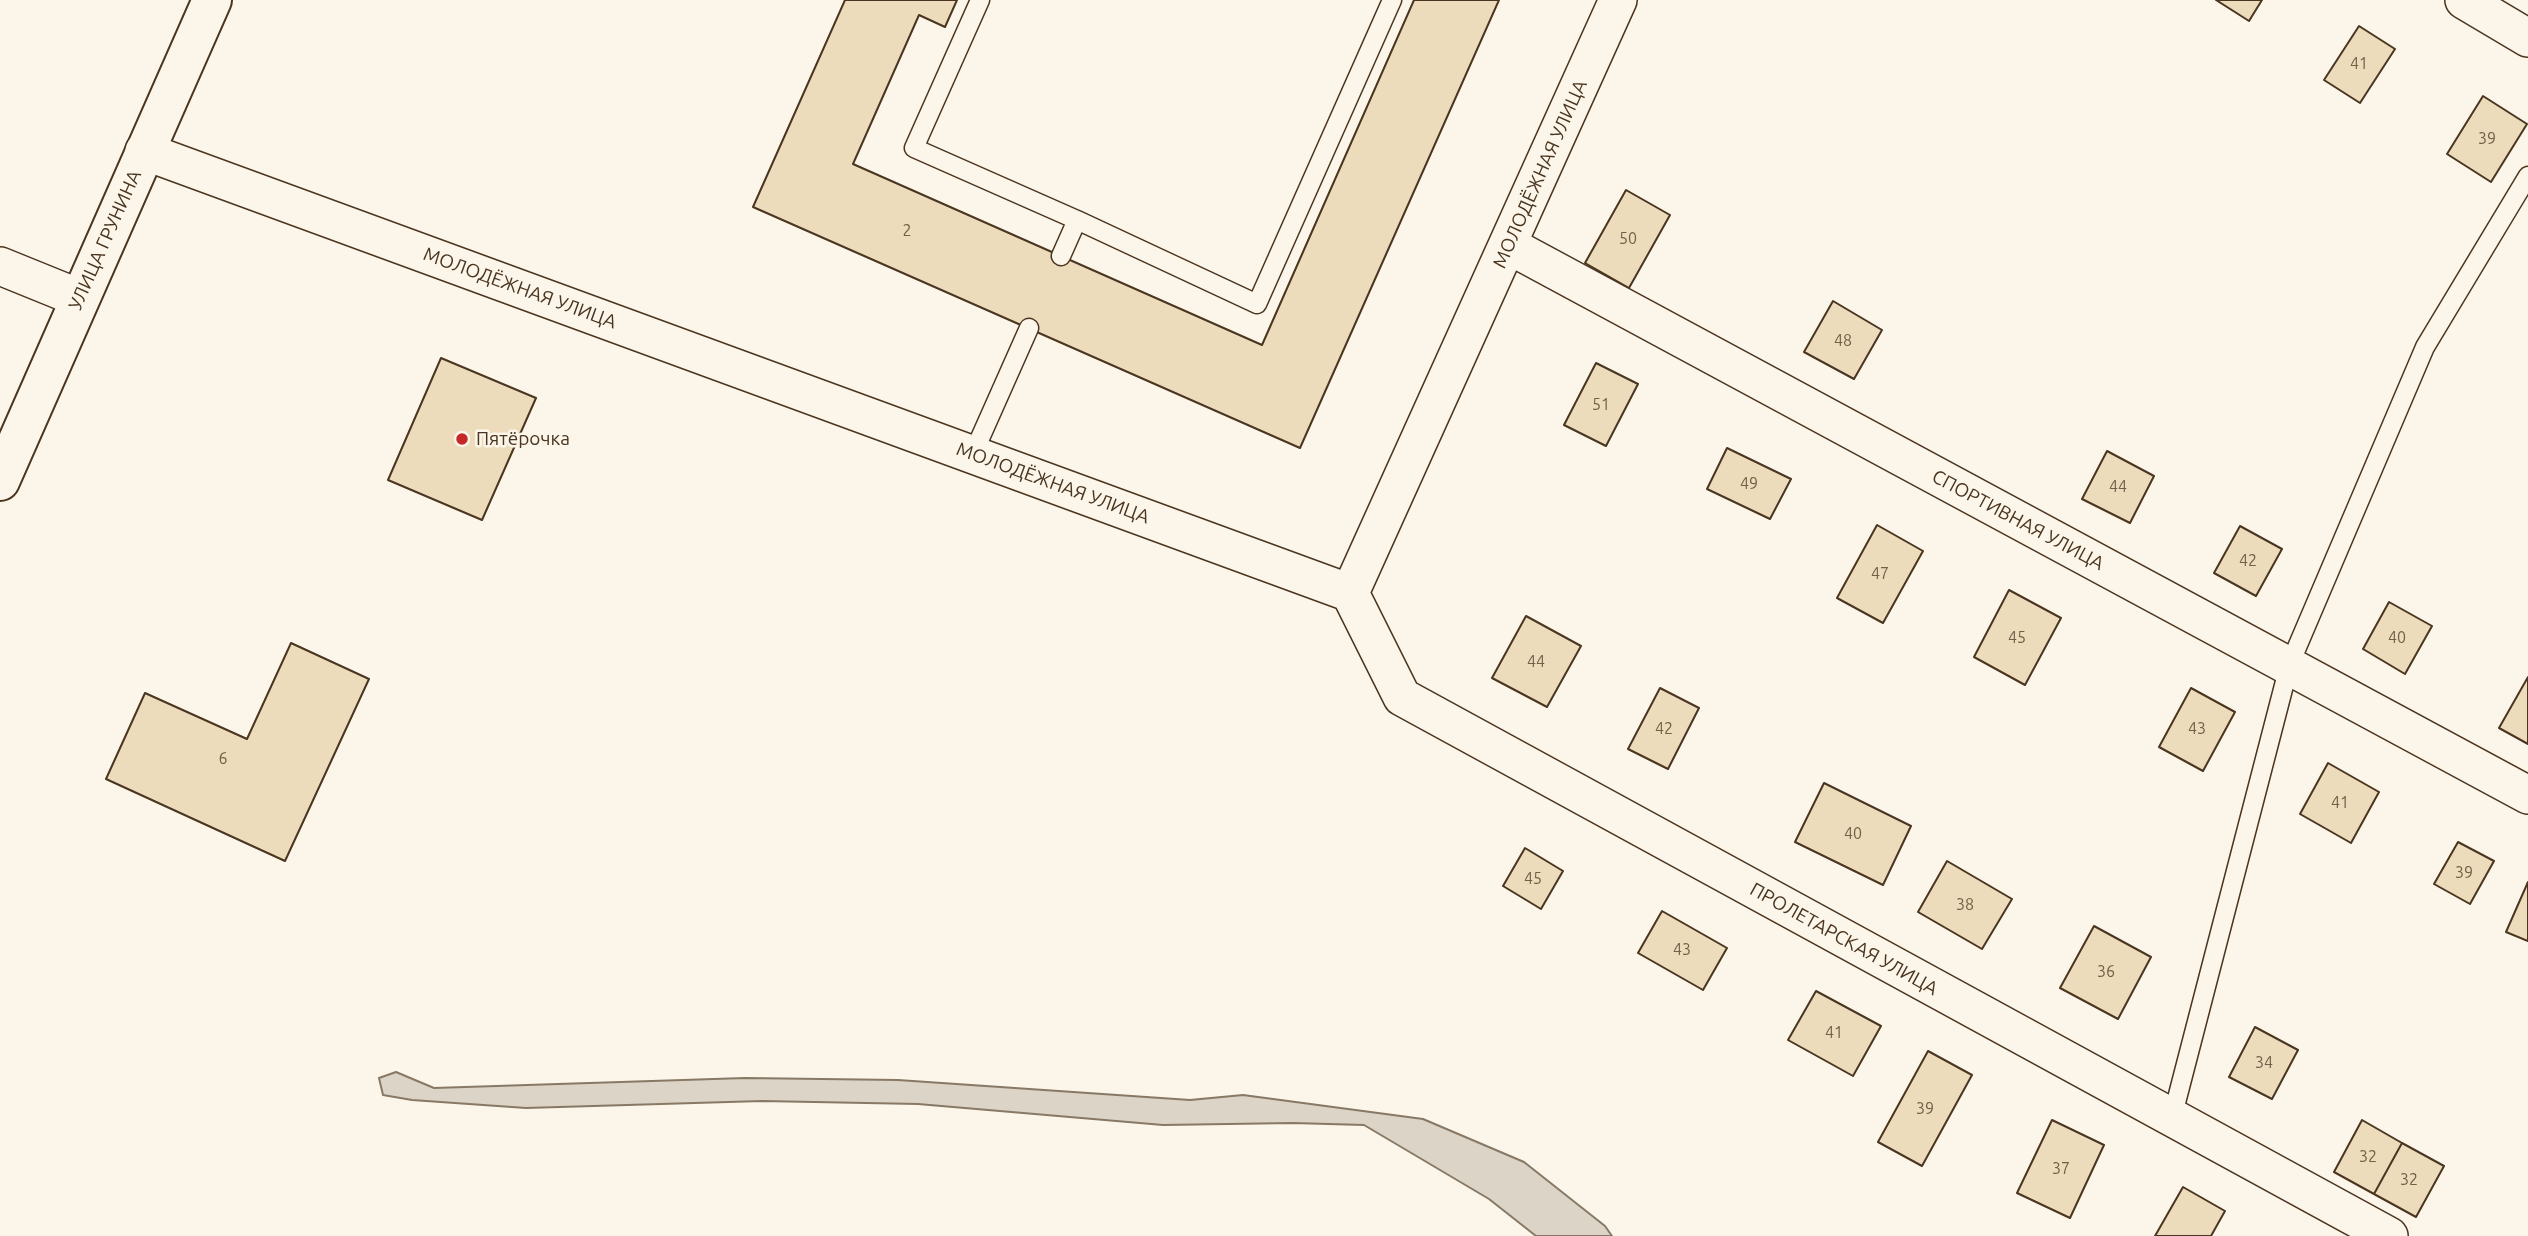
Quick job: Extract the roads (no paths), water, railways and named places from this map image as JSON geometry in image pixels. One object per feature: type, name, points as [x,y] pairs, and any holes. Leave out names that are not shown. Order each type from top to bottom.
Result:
[{"type":"street","name":"УЛИЦА ГРУНИНА","points":[[0,481],[212,0]]},
{"type":"street","name":"МОЛОДЁЖНАЯ УЛИЦА","points":[[144,151],[1350,593],[1618,0]]},
{"type":"street","points":[[2464,0],[2528,38]]},
{"type":"street","name":"СПОРТИВНАЯ УЛИЦА","points":[[1508,245],[2528,795]]},
{"type":"street","points":[[0,266],[79,298]]},
{"type":"street","name":"ПРОЛЕТАРСКАЯ УЛИЦА","points":[[1350,593],[1402,697],[2389,1236]]},
{"type":"lane","points":[[980,0],[914,148],[1257,304],[1392,0]]},
{"type":"lane","points":[[2172,1118],[2289,666],[2425,347],[2528,176]]},
{"type":"lane","points":[[1061,256],[1077,220]]},
{"type":"lane","points":[[973,454],[1029,328]]},
{"type":"place","name":"Пятёрочка","points":[[462,439]]}]
